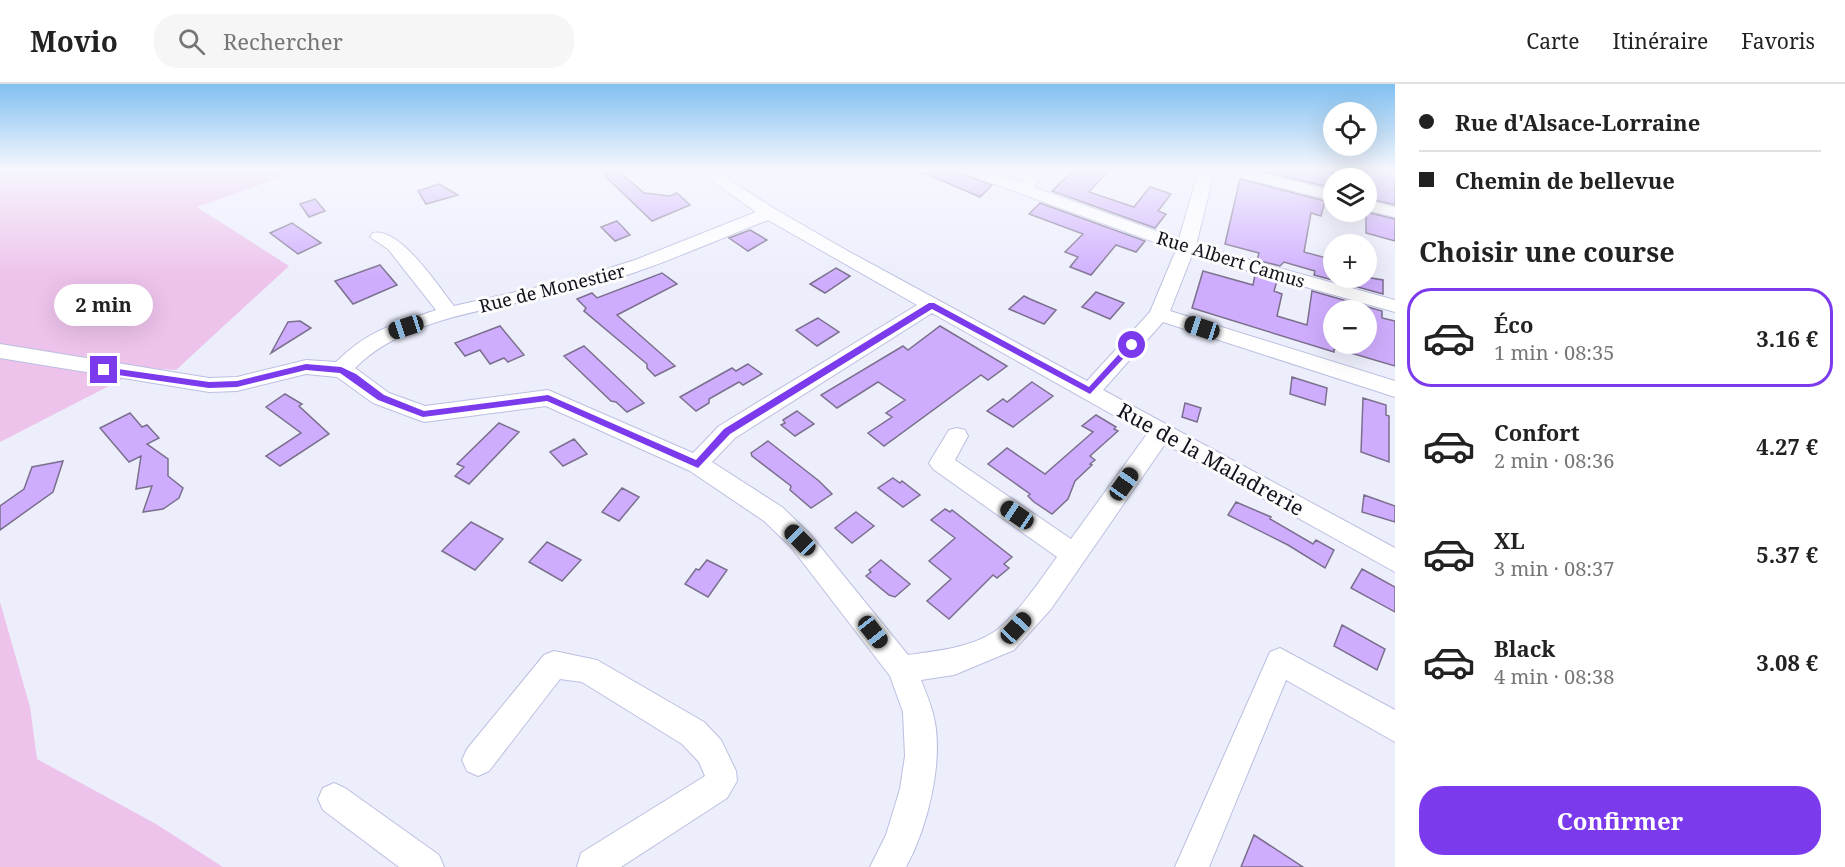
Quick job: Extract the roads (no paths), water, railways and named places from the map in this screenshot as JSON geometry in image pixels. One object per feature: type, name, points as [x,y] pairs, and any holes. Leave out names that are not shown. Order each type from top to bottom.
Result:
[{"type":"street","name":"Rue de la Maladrerie","points":[[758,206],[931,305],[1395,561]]},
{"type":"street","name":"Rue Albert Camus","points":[[1073,206],[1186,248],[1395,306]]},
{"type":"street","points":[[1090,391],[1159,314],[1186,248],[1197,206]]},
{"type":"street","points":[[1377,208],[1395,212]]},
{"type":"street","name":"Rue de Monestier","points":[[341,370],[365,346],[385,334],[449,313],[583,283],[642,264],[769,213]]},
{"type":"street","points":[[379,237],[394,245],[449,313]]},
{"type":"street","points":[[698,465],[705,453],[727,432],[931,305]]},
{"type":"street","points":[[1159,314],[1395,389]]},
{"type":"street","points":[[0,351],[104,370],[209,385],[237,384],[306,367],[341,370],[353,376],[381,398],[423,414],[548,398],[698,465],[773,514],[800,540],[902,669],[918,712],[921,756],[916,789],[901,842],[887,867]]},
{"type":"street","points":[[902,669],[954,662],[1004,641],[1041,601],[1161,432]]},
{"type":"street","points":[[957,436],[941,463],[1074,555]]},
{"type":"street","points":[[1192,867],[1280,661],[1395,728]]},
{"type":"street","points":[[478,760],[554,664],[587,670],[693,733],[710,751],[720,771],[721,781],[716,787],[592,866]]},
{"type":"street","points":[[334,799],[427,867]]}]
